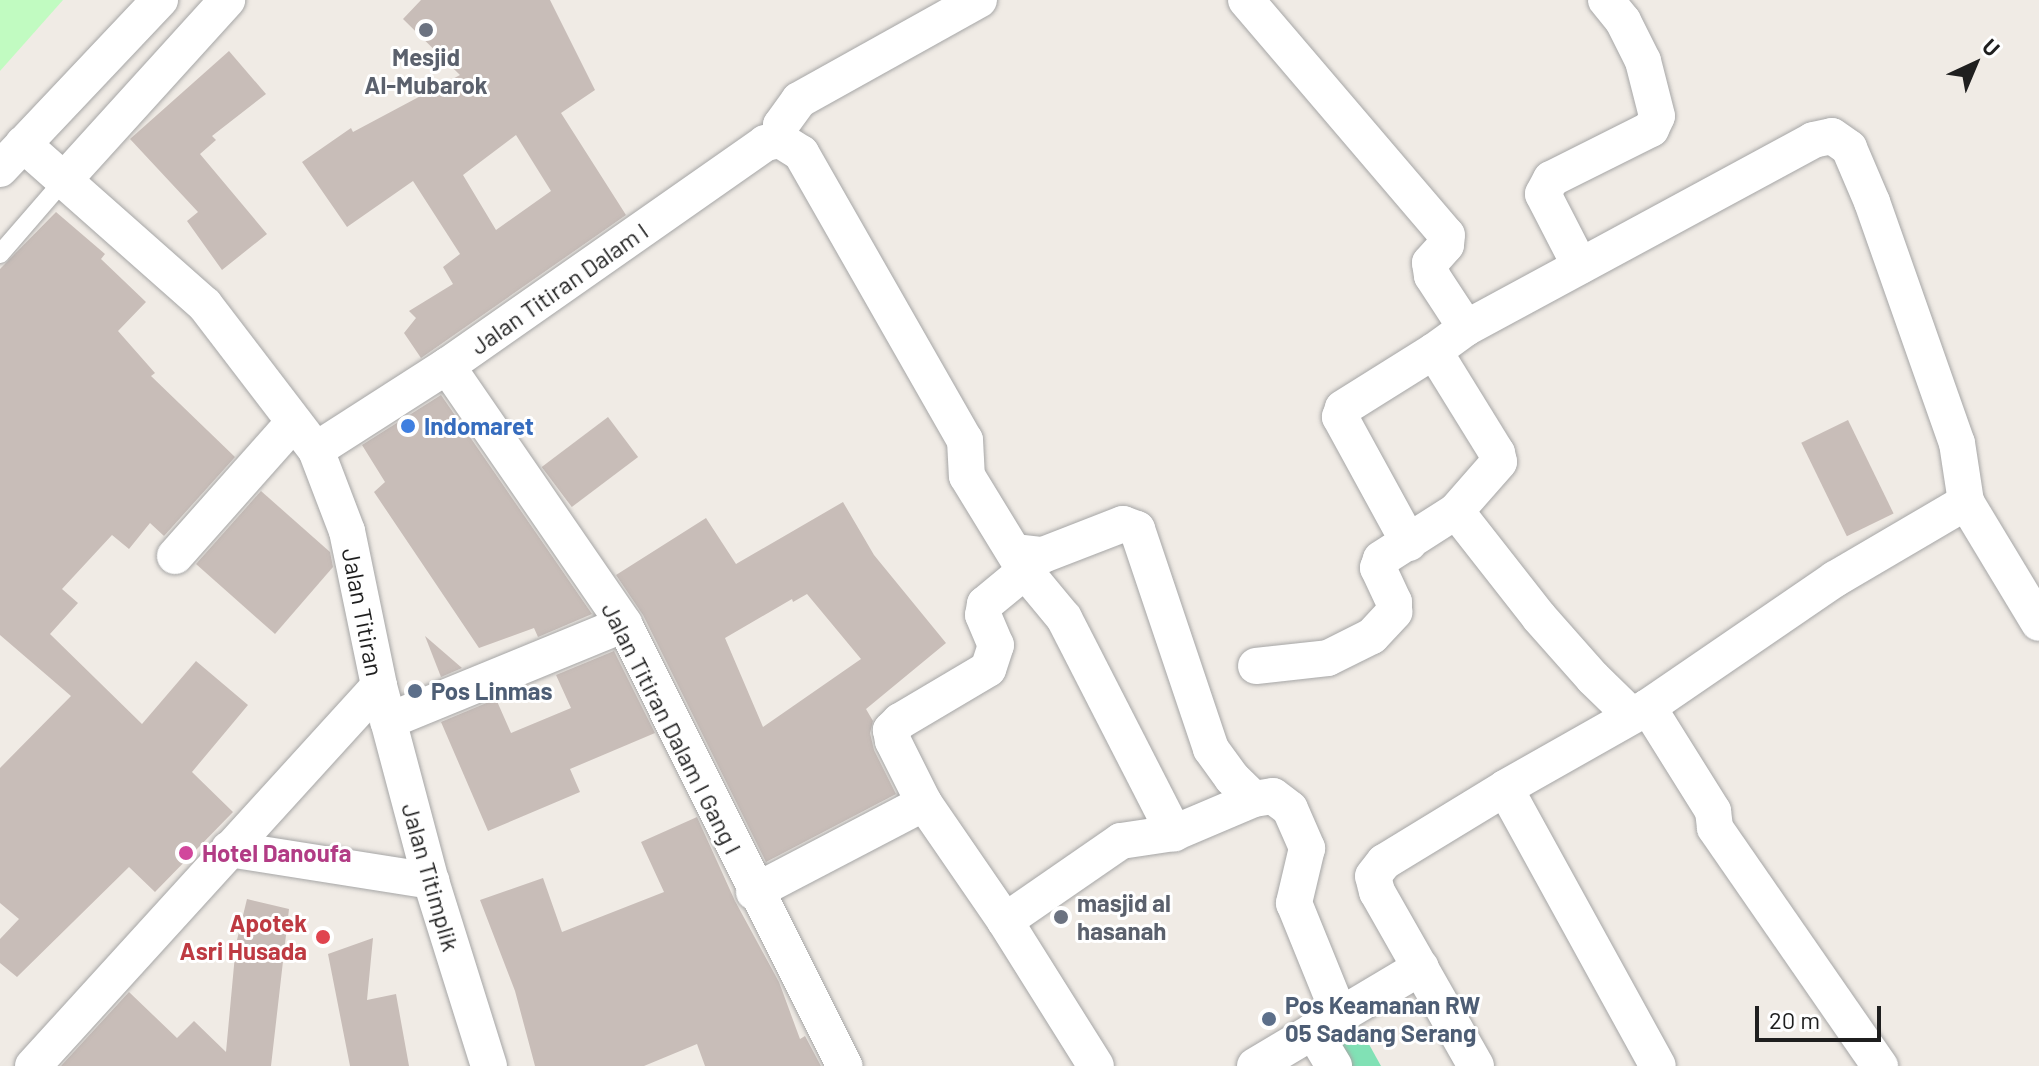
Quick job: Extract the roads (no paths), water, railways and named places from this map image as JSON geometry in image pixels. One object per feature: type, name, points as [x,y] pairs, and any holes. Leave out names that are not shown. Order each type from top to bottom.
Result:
[{"type":"street","points":[[12,157],[160,0]]},
{"type":"street","points":[[64,180],[227,0]]},
{"type":"street","points":[[979,0],[799,100],[781,125],[791,147],[965,440],[967,476],[1020,562],[1064,618],[1174,833]]},
{"type":"street","points":[[1246,0],[1447,235],[1446,245],[1430,263],[1432,276],[1466,328]]},
{"type":"street","points":[[1580,266],[1543,194],[1551,179],[1651,129],[1657,116],[1643,61],[1623,21],[1606,0]]},
{"type":"street","points":[[1409,543],[1340,417],[1343,408],[1466,328],[1813,140],[1832,136],[1849,148],[1872,202],[1957,443],[1966,502],[2039,623]]},
{"type":"street","name":"Jalan Titiran Dalam I","points":[[316,450],[447,366],[765,143],[791,147]]},
{"type":"street","name":"Jalan Titiran","points":[[12,157],[64,180],[205,305],[316,450],[347,531],[379,686],[33,1066]]},
{"type":"street","points":[[1256,666],[1328,658],[1372,636],[1394,612],[1394,602],[1378,568],[1381,559],[1456,511],[1499,462],[1497,453],[1434,351]]},
{"type":"street","name":"Jalan Titiran Dalam I Gang I","points":[[447,366],[624,624],[754,892],[844,1066]]},
{"type":"street","points":[[175,556],[294,422]]},
{"type":"street","points":[[1476,1066],[1377,892],[1373,876],[1384,862],[1640,711],[1835,579],[1966,502]]},
{"type":"street","points":[[1456,511],[1539,617],[1593,678],[1640,711],[1713,811],[1715,828],[1880,1066]]},
{"type":"street","points":[[1096,1066],[1005,921],[924,803],[893,741],[891,730],[988,669],[996,645],[983,615],[985,604],[1020,562],[1123,524],[1137,529],[1211,749],[1232,778],[1254,799]]},
{"type":"street","points":[[388,721],[624,624]]},
{"type":"street","name":"Jalan Titimplik","points":[[379,686],[431,881],[489,1066]]},
{"type":"street","points":[[1505,788],[1658,1066]]},
{"type":"street","points":[[1005,921],[1121,841],[1174,833],[1254,799],[1273,796],[1290,809],[1307,848],[1294,903],[1326,1022],[1334,1066]]},
{"type":"street","points":[[754,892],[924,803]]},
{"type":"street","points":[[229,849],[431,881]]},
{"type":"street","points":[[1255,1066],[1421,967]]},
{"type":"lane","points":[[0,254],[64,180]]},
{"type":"place","name":"Mesjid Al-Mubarok","points":[[426,30]]},
{"type":"place","name":"Indomaret","points":[[408,426]]},
{"type":"place","name":"Pos Linmas","points":[[415,691]]},
{"type":"place","name":"Hotel Danoufa","points":[[186,853]]},
{"type":"place","name":"masjid al hasanah","points":[[1061,917]]},
{"type":"place","name":"Apotek Asri Husada","points":[[323,937]]},
{"type":"place","name":"Pos Keamanan RW 05 Sadang Serang","points":[[1269,1019]]}]
